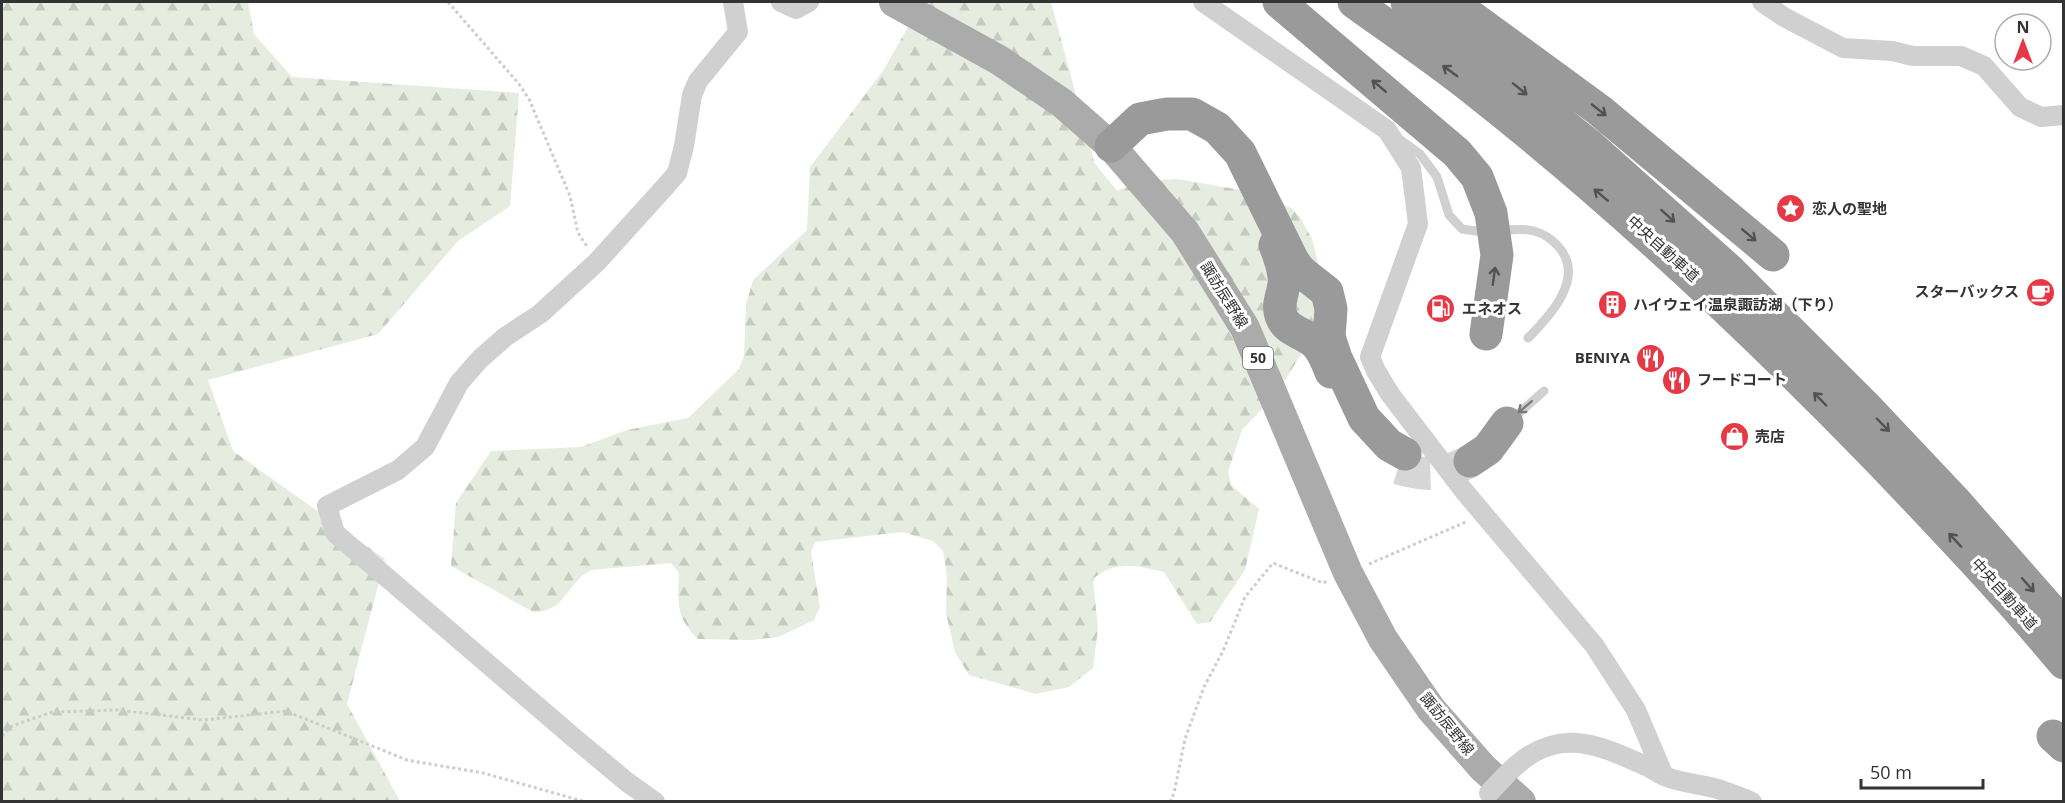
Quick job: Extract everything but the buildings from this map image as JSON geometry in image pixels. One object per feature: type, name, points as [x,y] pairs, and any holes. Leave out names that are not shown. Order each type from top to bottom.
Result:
[{"type":"highway","points":[[1279,2],[1457,153],[1477,177],[1491,213],[1497,255],[1486,334]]},
{"type":"highway","name":"中央自動車道","points":[[1354,2],[1472,87],[1639,226],[1719,299],[1807,385],[1918,501],[2021,611],[2064,663]]},
{"type":"highway","name":"中央自動車道","points":[[1407,2],[1589,144],[1728,269],[1869,410],[1954,500],[2064,625]]},
{"type":"highway","points":[[1450,2],[1599,110],[1773,255]]},
{"type":"highway","points":[[1111,146],[1140,119],[1167,114],[1192,114],[1216,128],[1240,153],[1299,270],[1298,287]]},
{"type":"highway","points":[[1298,287],[1327,292],[1331,309],[1329,337],[1333,349],[1364,418],[1402,461],[1385,461],[1364,441],[1323,352],[1315,342],[1285,324],[1280,316],[1280,299],[1298,287]]},
{"type":"highway","points":[[1467,455],[1507,423]]},
{"type":"main road","name":"諏訪辰野線","points":[[894,2],[999,60],[1062,103],[1111,146],[1185,232],[1245,328],[1348,573],[1383,639],[1431,708],[1483,768],[1521,801]]},
{"type":"street","points":[[655,801],[627,782],[573,737],[335,533],[327,506],[398,470],[424,447],[459,383],[480,359],[505,337],[540,314],[597,262],[677,173],[692,95],[698,81],[738,32],[733,2]]},
{"type":"street","points":[[781,2],[796,9],[809,2]]},
{"type":"street","points":[[1203,2],[1387,130],[1411,168],[1418,224],[1370,357],[1390,394],[1483,514],[1594,645],[1636,710],[1664,776]]},
{"type":"street","points":[[1762,2],[1784,17],[1843,48],[1892,51],[1913,56],[1962,56],[1984,66],[2020,107],[2041,117],[2064,115]]},
{"type":"street","points":[[1485,797],[1517,764],[1541,748],[1563,741],[1587,743],[1650,768],[1664,776],[1752,801]]},
{"type":"lane","points":[[1387,130],[1420,154],[1437,177],[1449,215],[1461,229],[1483,232]]},
{"type":"lane","points":[[1507,230],[1528,228],[1549,236],[1565,254],[1569,273],[1562,296],[1551,315],[1528,338]]},
{"type":"lane","points":[[1300,333],[1317,330],[1329,317]]},
{"type":"lane","points":[[1507,423],[1544,391]]},
{"type":"path","points":[[448,2],[530,99],[570,196],[578,233],[597,262]]},
{"type":"path","points":[[1170,801],[1174,794],[1185,739],[1204,687],[1223,651],[1245,597],[1273,563],[1323,583],[1483,514]]},
{"type":"path","points":[[2,736],[12,726],[52,712],[117,710],[204,720],[286,711],[407,760],[483,773],[586,801]]},
{"type":"green space","points":[[2,2],[248,2],[254,34],[292,77],[519,93],[510,206],[458,241],[378,334],[208,380],[233,451],[385,559],[347,704],[400,801],[2,802]]},
{"type":"green space","points":[[922,2],[1051,2],[1094,162],[1117,191],[1141,181],[1177,179],[1259,193],[1291,208],[1300,217],[1312,239],[1318,262],[1313,335],[1277,393],[1242,430],[1228,472],[1231,485],[1259,509],[1245,570],[1210,622],[1197,624],[1164,572],[1127,566],[1110,569],[1093,579],[1098,629],[1093,668],[1069,687],[1036,694],[969,675],[955,652],[946,613],[947,575],[943,551],[933,541],[902,532],[815,542],[811,552],[820,607],[814,620],[778,637],[752,640],[698,639],[685,623],[679,609],[679,573],[671,563],[591,570],[576,582],[560,602],[544,611],[533,612],[451,566],[456,503],[491,451],[581,447],[627,430],[688,418],[739,369],[744,356],[746,304],[753,280],[807,230],[810,167],[883,71]]},
{"type":"tunnel","points":[[1398,468],[1418,473],[1435,473],[1470,461]]},
{"type":"place","name":"恋人の聖地","points":[[1791,209]]},
{"type":"place","name":"スターバックス","points":[[2040,292]]},
{"type":"place","name":"ハイウェイ温泉諏訪湖（下り）","points":[[1612,305]]},
{"type":"place","name":"エネオス","points":[[1441,309]]},
{"type":"place","name":"BENIYA","points":[[1651,358]]},
{"type":"place","name":"フードコート","points":[[1676,380]]},
{"type":"place","name":"売店","points":[[1734,437]]}]
